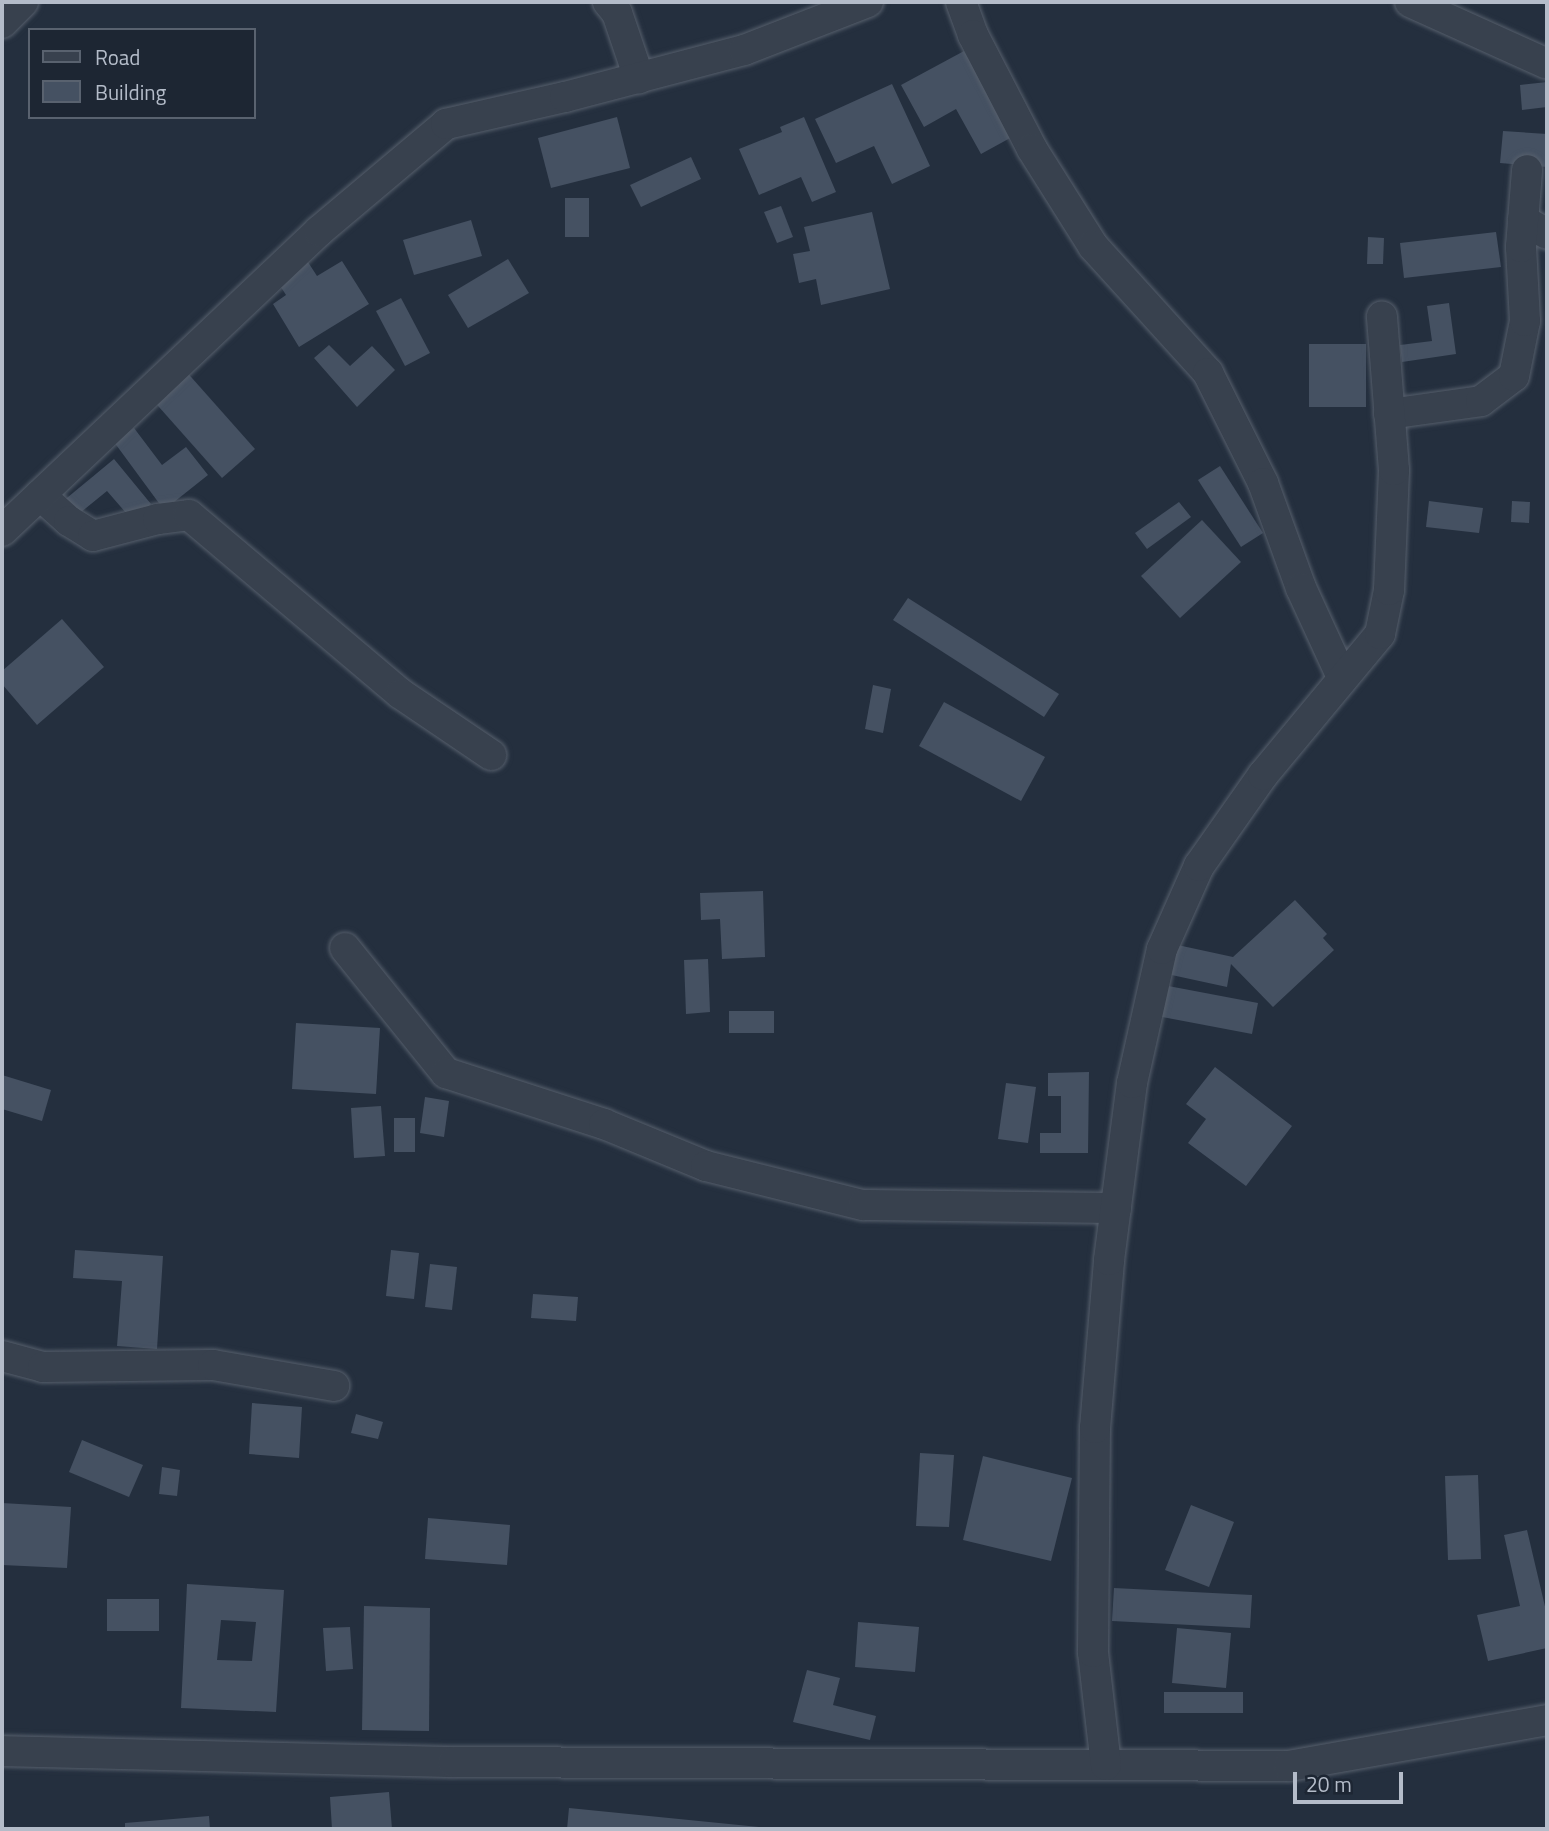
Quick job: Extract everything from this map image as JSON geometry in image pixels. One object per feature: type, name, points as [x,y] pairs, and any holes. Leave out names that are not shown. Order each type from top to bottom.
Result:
[{"type":"street","points":[[2,23],[23,2]]},
{"type":"street","points":[[608,2],[617,13],[639,78]]},
{"type":"street","points":[[2,531],[319,231],[446,124],[744,50],[867,2]]},
{"type":"street","points":[[961,2],[973,36],[1032,149],[1093,246],[1208,373],[1264,483],[1301,588],[1342,677]]},
{"type":"street","points":[[1410,2],[1547,64]]},
{"type":"street","points":[[1390,414],[1480,401],[1514,376],[1525,321],[1535,227],[1527,170]]},
{"type":"street","points":[[1106,1765],[1093,1651],[1095,1428],[1116,1208],[1132,1083],[1162,949],[1199,866],[1264,775],[1380,634],[1389,590],[1394,470],[1382,316]]},
{"type":"street","points":[[40,495],[69,521],[93,536],[158,519],[189,515],[401,694],[491,755]]},
{"type":"street","points":[[345,947],[446,1073],[604,1124],[706,1166],[863,1205],[1116,1208]]},
{"type":"street","points":[[2,1356],[43,1367],[213,1365],[334,1386]]},
{"type":"street","points":[[2,1751],[453,1762],[1289,1766],[1547,1720]]},
{"type":"building","points":[[964,51],[1012,137],[981,154],[956,109],[924,127],[901,85]]},
{"type":"building","points":[[1547,82],[1547,107],[1522,110],[1520,85]]},
{"type":"building","points":[[892,84],[930,166],[892,184],[874,146],[836,163],[815,119]]},
{"type":"building","points":[[617,117],[630,168],[551,188],[538,138]]},
{"type":"building","points":[[804,117],[836,192],[812,202],[801,177],[759,195],[739,149],[782,132],[780,127]]},
{"type":"building","points":[[1503,131],[1547,134],[1547,167],[1500,163]]},
{"type":"building","points":[[691,157],[701,179],[641,207],[630,185]]},
{"type":"building","points":[[565,198],[589,198],[589,237],[565,237]]},
{"type":"building","points":[[781,206],[793,237],[777,243],[764,212]]},
{"type":"building","points":[[872,212],[890,289],[821,305],[816,279],[799,283],[793,254],[810,251],[804,227]]},
{"type":"building","points":[[471,220],[482,256],[414,275],[403,240]]},
{"type":"building","points":[[1496,232],[1501,267],[1404,278],[1400,243]]},
{"type":"building","points":[[1368,237],[1384,238],[1383,264],[1367,264]]},
{"type":"building","points":[[306,259],[317,276],[342,261],[369,304],[299,347],[273,304],[286,295],[275,278]]},
{"type":"building","points":[[508,259],[529,293],[468,328],[448,295]]},
{"type":"building","points":[[401,298],[430,353],[405,366],[376,311]]},
{"type":"building","points":[[1449,303],[1456,354],[1402,362],[1400,345],[1432,341],[1427,306]]},
{"type":"building","points":[[1309,344],[1366,344],[1366,407],[1309,407]]},
{"type":"building","points":[[329,345],[350,366],[372,346],[395,370],[357,407],[314,358]]},
{"type":"building","points":[[184,369],[255,449],[222,478],[151,398]]},
{"type":"building","points":[[134,428],[162,465],[186,447],[208,475],[164,510],[114,442]]},
{"type":"building","points":[[114,459],[151,504],[133,521],[107,491],[75,517],[62,502]]},
{"type":"building","points":[[1220,466],[1263,533],[1241,547],[1198,480]]},
{"type":"building","points":[[1429,501],[1483,508],[1479,533],[1426,527]]},
{"type":"building","points":[[1512,501],[1530,502],[1529,523],[1511,522]]},
{"type":"building","points":[[1179,502],[1191,517],[1147,549],[1135,533]]},
{"type":"building","points":[[1202,520],[1241,562],[1180,618],[1141,576]]},
{"type":"building","points":[[908,598],[1059,694],[1044,717],[893,620]]},
{"type":"building","points":[[62,619],[104,667],[37,725],[2,684],[2,671]]},
{"type":"building","points":[[873,685],[891,689],[883,733],[865,729]]},
{"type":"building","points":[[944,702],[1045,757],[1021,801],[919,746]]},
{"type":"building","points":[[763,891],[765,957],[722,959],[720,919],[701,920],[700,893]]},
{"type":"building","points":[[1295,900],[1327,934],[1323,938],[1334,950],[1273,1007],[1231,964],[1227,987],[1167,974],[1173,944],[1233,957]]},
{"type":"building","points":[[708,959],[710,1012],[686,1014],[684,960]]},
{"type":"building","points":[[1163,985],[1258,1003],[1252,1034],[1157,1016]]},
{"type":"building","points":[[729,1011],[774,1011],[774,1033],[729,1033]]},
{"type":"building","points":[[296,1023],[380,1028],[376,1094],[292,1089]]},
{"type":"building","points":[[1215,1067],[1292,1126],[1246,1186],[1188,1143],[1206,1119],[1186,1104]]},
{"type":"building","points":[[1089,1072],[1088,1153],[1040,1153],[1040,1133],[1061,1133],[1061,1096],[1048,1096],[1048,1073]]},
{"type":"building","points":[[2,1075],[51,1090],[42,1121],[2,1109]]},
{"type":"building","points":[[1006,1083],[1036,1087],[1028,1143],[998,1139]]},
{"type":"building","points":[[425,1097],[449,1101],[444,1137],[420,1133]]},
{"type":"building","points":[[381,1106],[385,1156],[354,1158],[351,1108]]},
{"type":"building","points":[[394,1118],[415,1118],[415,1152],[394,1152]]},
{"type":"building","points":[[75,1250],[163,1256],[157,1349],[117,1346],[122,1281],[73,1278]]},
{"type":"building","points":[[391,1250],[419,1253],[414,1299],[386,1296]]},
{"type":"building","points":[[430,1264],[457,1267],[452,1310],[425,1307]]},
{"type":"building","points":[[533,1294],[578,1297],[576,1321],[531,1318]]},
{"type":"building","points":[[252,1403],[302,1407],[299,1458],[249,1454]]},
{"type":"building","points":[[356,1414],[383,1422],[378,1439],[351,1433]]},
{"type":"building","points":[[82,1440],[143,1465],[129,1497],[69,1472]]},
{"type":"building","points":[[920,1453],[954,1455],[949,1527],[916,1526]]},
{"type":"building","points":[[983,1456],[1072,1478],[1051,1561],[963,1540]]},
{"type":"building","points":[[162,1467],[180,1470],[177,1496],[159,1494]]},
{"type":"building","points":[[1478,1475],[1481,1559],[1448,1560],[1445,1476]]},
{"type":"building","points":[[2,1503],[71,1507],[67,1568],[2,1565]]},
{"type":"building","points":[[1191,1505],[1234,1522],[1209,1587],[1165,1570]]},
{"type":"building","points":[[428,1518],[510,1525],[507,1565],[425,1559]]},
{"type":"building","points":[[1527,1530],[1547,1615],[1547,1648],[1488,1661],[1477,1615],[1520,1606],[1504,1535]]},
{"type":"building","points":[[187,1584],[284,1590],[276,1712],[181,1708]],"holes":[[[221,1620],[256,1622],[252,1661],[217,1660]]]},
{"type":"building","points":[[1114,1588],[1252,1595],[1250,1628],[1112,1621]]},
{"type":"building","points":[[107,1599],[159,1599],[159,1631],[107,1631]]},
{"type":"building","points":[[364,1606],[430,1608],[429,1731],[362,1730]]},
{"type":"building","points":[[858,1622],[919,1627],[915,1672],[855,1667]]},
{"type":"building","points":[[350,1627],[353,1669],[326,1671],[323,1628]]},
{"type":"building","points":[[1177,1628],[1231,1633],[1226,1688],[1172,1683]]},
{"type":"building","points":[[807,1670],[840,1678],[833,1705],[876,1716],[870,1740],[793,1722]]},
{"type":"building","points":[[1164,1692],[1243,1692],[1243,1713],[1164,1713]]},
{"type":"building","points":[[389,1792],[392,1829],[332,1829],[330,1797]]},
{"type":"building","points":[[569,1808],[759,1827],[567,1829]]},
{"type":"building","points":[[209,1816],[210,1829],[125,1829],[125,1823]]}]
